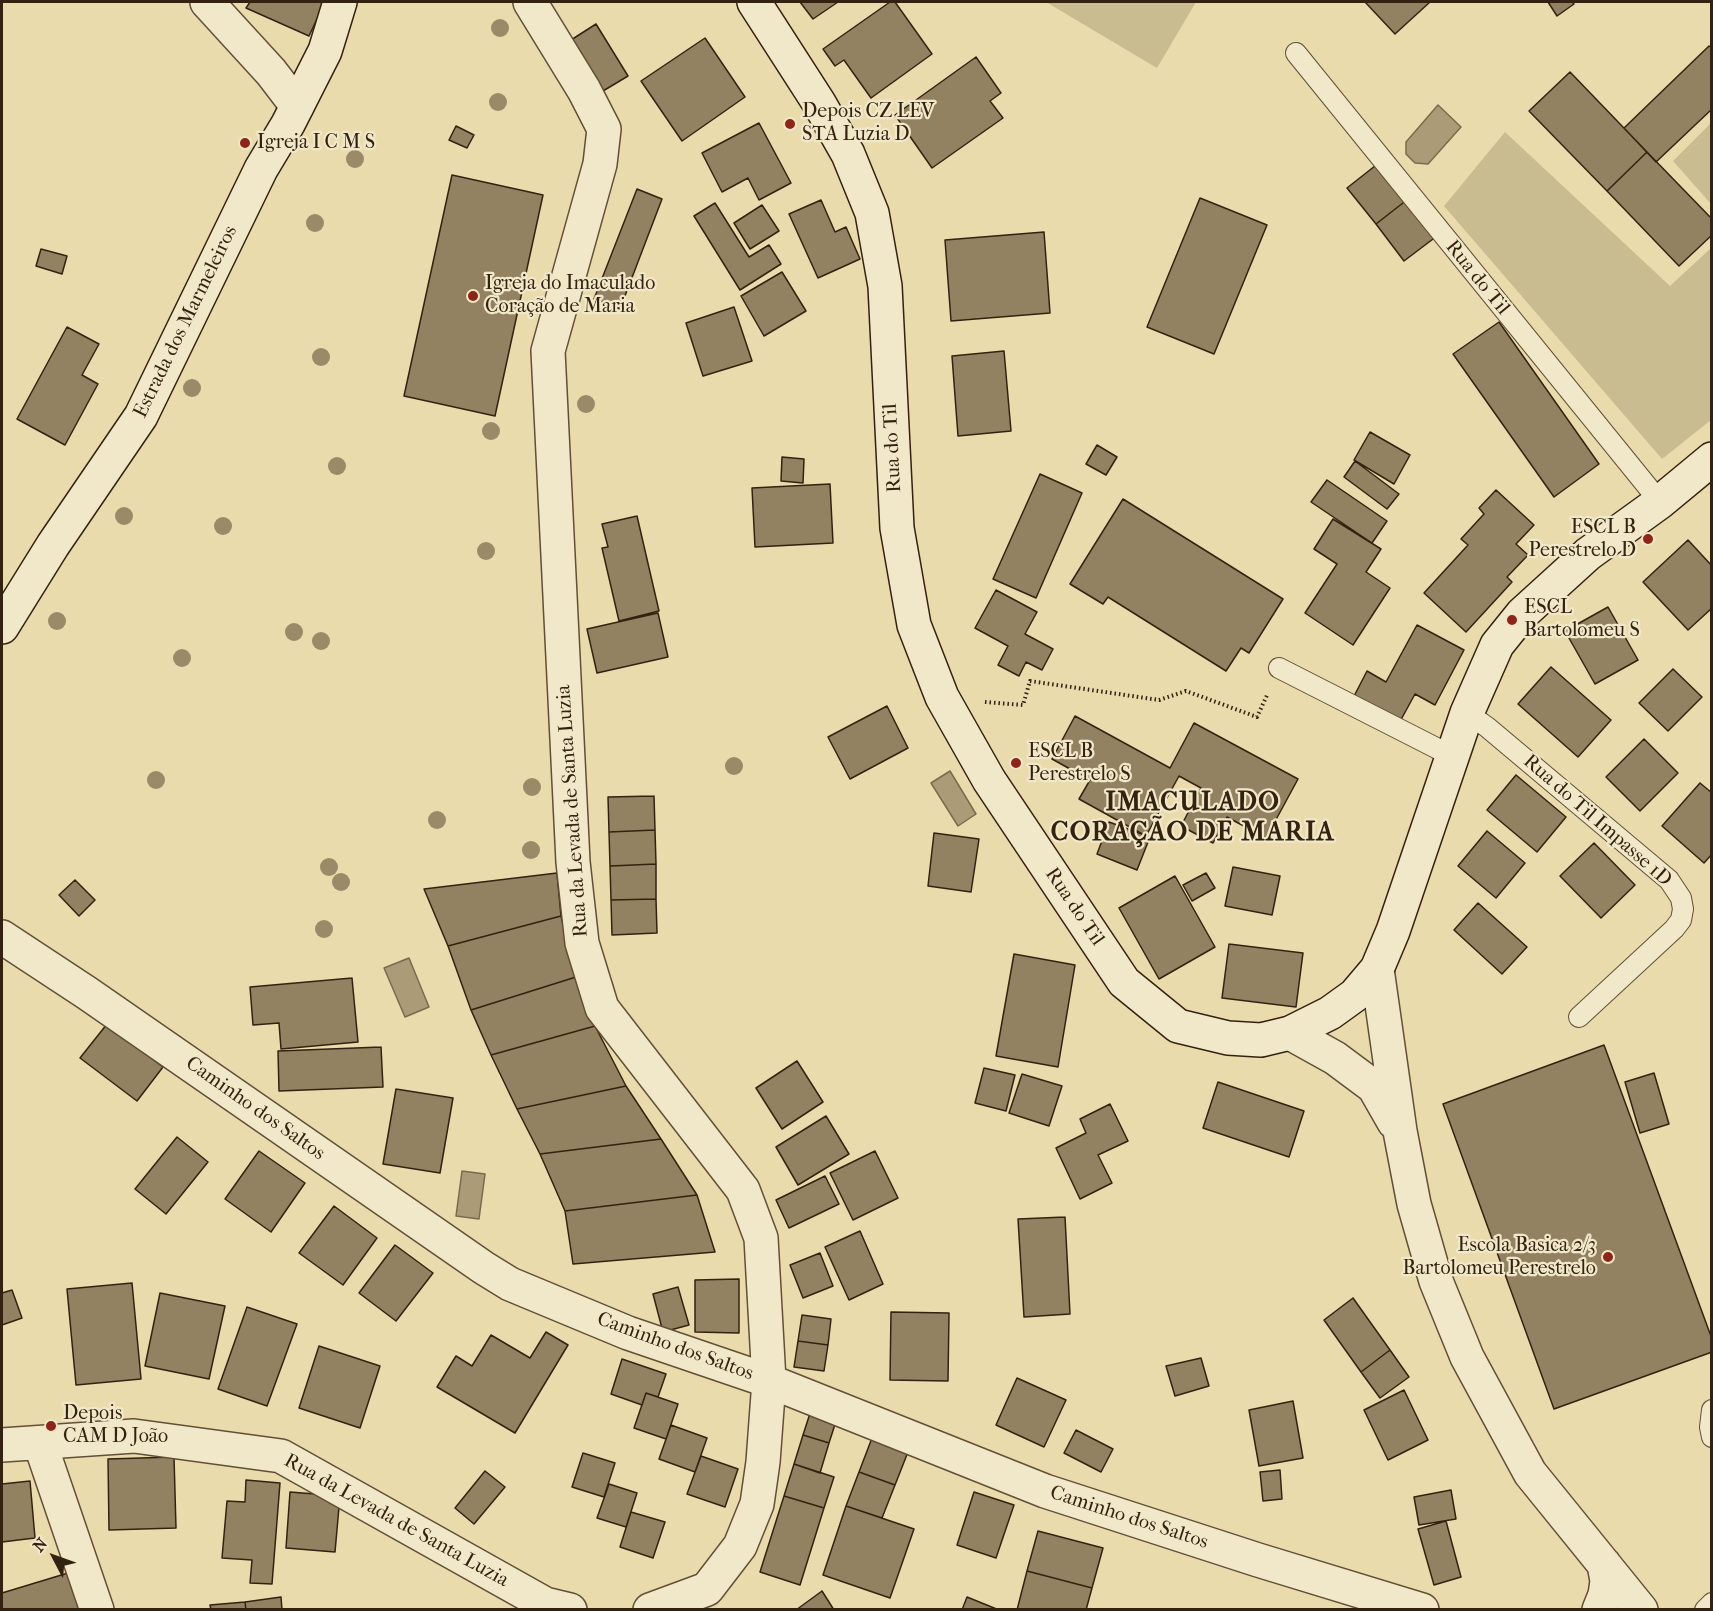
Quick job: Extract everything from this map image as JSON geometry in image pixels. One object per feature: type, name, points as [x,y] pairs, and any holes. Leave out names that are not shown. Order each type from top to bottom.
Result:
[{"type":"street","points":[[207,2],[297,106]]},
{"type":"street","name":"Estrada dos Marmeleiros","points":[[2,627],[52,545],[141,416],[261,169],[288,124],[326,51],[340,2]]},
{"type":"street","name":"Rua da Levada de Santa Luzia","points":[[530,2],[584,90],[604,129],[600,164],[548,351],[573,862],[582,943],[602,1008],[743,1190],[761,1238],[769,1381],[763,1462],[757,1504],[740,1546],[712,1599],[650,1610]]},
{"type":"street","name":"Rua do Til","points":[[754,2],[819,103],[848,154],[872,213],[885,286],[897,528],[914,625],[942,697],[989,780],[1124,982],[1178,1026],[1228,1038],[1261,1040],[1290,1033],[1330,1013],[1355,995],[1377,969],[1393,931],[1467,713],[1497,645],[1522,614],[1588,554],[1660,502],[1712,459]]},
{"type":"street","name":"Caminho dos Saltos","points":[[2,937],[510,1284],[628,1333],[769,1381],[1045,1491],[1422,1610]]},
{"type":"street","points":[[1377,969],[1413,1204],[1436,1281],[1467,1357],[1530,1473],[1641,1610]]},
{"type":"street","points":[[1290,1033],[1335,1058],[1374,1087],[1400,1131]]},
{"type":"street","name":"Rua da Levada de Santa Luzia","points":[[2,1445],[134,1436],[281,1456],[545,1604],[570,1610]]},
{"type":"street","points":[[40,1443],[98,1610]]},
{"type":"street","points":[[1599,1610],[1605,1595],[1604,1564]]},
{"type":"lane","name":"Rua do Til","points":[[1296,53],[1660,502]]},
{"type":"lane","points":[[1279,668],[1452,756]]},
{"type":"lane","name":"Rua do Til Impasse 1D","points":[[1467,713],[1487,727],[1668,880],[1681,898],[1683,909],[1681,920],[1674,930],[1579,1017]]},
{"type":"lane","points":[[1712,1410],[1710,1427],[1712,1437]]},
{"type":"lane","points":[[1706,1610],[1712,1603]]},
{"type":"path","points":[[978,701],[1023,705],[1030,681],[1160,699],[1186,691],[1257,717],[1279,668]]},
{"type":"shaded area","points":[[1046,2],[1196,2],[1157,68]]},
{"type":"shaded area","points":[[1438,105],[1461,127],[1428,164],[1415,163],[1406,154],[1406,142]]},
{"type":"shaded area","points":[[1711,123],[1711,204],[1673,161]]},
{"type":"shaded area","points":[[1505,132],[1670,286],[1711,248],[1711,420],[1662,459],[1444,206]]},
{"type":"shaded area","points":[[950,771],[976,814],[958,826],[931,783]]},
{"type":"shaded area","points":[[409,958],[429,1007],[405,1017],[384,968]]},
{"type":"shaded area","points":[[462,1171],[485,1174],[479,1219],[456,1216]]},
{"type":"building","points":[[250,2],[325,2],[309,36],[246,8]]},
{"type":"building","points":[[800,2],[838,2],[813,19]]},
{"type":"building","points":[[890,2],[895,2],[932,54],[871,98],[844,60],[835,66],[823,49]]},
{"type":"building","points":[[1365,2],[1430,2],[1395,34]]},
{"type":"building","points":[[1548,2],[1572,2],[1574,4],[1557,16]]},
{"type":"building","points":[[596,24],[628,76],[603,91],[571,40]]},
{"type":"building","points":[[705,38],[745,97],[682,141],[641,81]]},
{"type":"building","points":[[1709,46],[1712,48],[1712,109],[1656,162],[1624,128]]},
{"type":"building","points":[[976,57],[1001,93],[990,101],[1003,118],[932,168],[895,115]]},
{"type":"building","points":[[1570,72],[1647,152],[1607,191],[1529,111]]},
{"type":"building","points":[[759,123],[791,183],[759,200],[748,178],[722,192],[702,153]]},
{"type":"building","points":[[456,126],[474,135],[467,148],[449,140]]},
{"type":"building","points":[[1647,152],[1712,219],[1712,235],[1679,266],[1607,191]]},
{"type":"building","points":[[1380,162],[1408,199],[1376,224],[1347,188]]},
{"type":"building","name":"Igreja do Imaculado Coração de Maria","points":[[452,175],[543,195],[495,416],[404,396]]},
{"type":"building","points":[[637,189],[662,199],[620,309],[594,299]]},
{"type":"building","points":[[1200,198],[1267,225],[1214,354],[1147,327]]},
{"type":"building","points":[[1408,199],[1437,236],[1404,261],[1376,224]]},
{"type":"building","points":[[821,200],[835,232],[846,227],[860,259],[818,278],[789,214]]},
{"type":"building","points":[[715,203],[749,257],[769,245],[781,264],[740,290],[694,216]]},
{"type":"building","points":[[762,205],[779,231],[750,249],[734,223]]},
{"type":"building","points":[[1044,232],[1050,313],[951,321],[945,240]]},
{"type":"building","points":[[41,249],[67,256],[62,274],[36,266]]},
{"type":"building","points":[[782,272],[806,311],[764,336],[741,296]]},
{"type":"building","points":[[734,307],[752,361],[703,376],[686,323]]},
{"type":"building","points":[[1499,322],[1599,464],[1554,497],[1453,354]]},
{"type":"building","points":[[67,327],[99,344],[82,375],[98,384],[65,445],[17,419]]},
{"type":"building","points":[[1004,351],[1011,431],[958,436],[952,356]]},
{"type":"building","points":[[1370,432],[1410,455],[1394,484],[1354,460]]},
{"type":"building","points":[[1097,445],[1117,457],[1106,475],[1086,464]]},
{"type":"building","points":[[782,457],[804,459],[803,483],[781,481]]},
{"type":"building","points":[[1355,461],[1399,494],[1387,509],[1344,477]]},
{"type":"building","points":[[1040,474],[1082,493],[1036,598],[993,579]]},
{"type":"building","points":[[1327,480],[1387,521],[1372,543],[1311,502]]},
{"type":"building","points":[[830,484],[833,543],[755,547],[752,488]]},
{"type":"building","points":[[1496,490],[1534,525],[1516,544],[1528,555],[1507,577],[1512,582],[1466,632],[1424,593],[1468,545],[1461,539],[1484,514],[1479,508]]},
{"type":"building","points":[[1123,499],[1283,599],[1249,653],[1241,648],[1226,671],[1108,597],[1103,604],[1070,584]]},
{"type":"building","points":[[637,516],[659,611],[619,621],[602,548],[608,547],[602,524]]},
{"type":"building","points":[[1333,519],[1381,549],[1366,572],[1390,588],[1353,645],[1305,613],[1337,564],[1314,549]]},
{"type":"building","points":[[1688,540],[1712,566],[1712,608],[1688,630],[1643,582]]},
{"type":"building","points":[[996,590],[1037,612],[1025,634],[1053,649],[1042,670],[1026,662],[1019,676],[998,665],[1008,646],[975,628]]},
{"type":"building","points":[[1608,607],[1638,660],[1595,684],[1565,631]]},
{"type":"building","points":[[658,613],[668,657],[597,673],[587,629]]},
{"type":"building","points":[[1417,625],[1464,650],[1435,705],[1415,694],[1397,727],[1351,702],[1367,671],[1386,682]]},
{"type":"building","points":[[1551,667],[1611,720],[1578,757],[1518,704]]},
{"type":"building","points":[[1673,669],[1702,697],[1668,731],[1639,703]]},
{"type":"building","points":[[887,706],[908,748],[850,779],[828,737]]},
{"type":"building","points":[[1075,716],[1170,768],[1194,723],[1298,779],[1266,838],[1227,817],[1213,843],[1181,826],[1201,788],[1179,776],[1146,836],[1079,799],[1090,780],[1052,759]]},
{"type":"building","points":[[1644,739],[1678,773],[1640,811],[1606,777]]},
{"type":"building","points":[[1516,775],[1566,817],[1537,852],[1487,810]]},
{"type":"building","points":[[1700,783],[1712,793],[1712,854],[1704,863],[1662,826]]},
{"type":"building","points":[[654,796],[655,830],[609,832],[608,797]]},
{"type":"building","points":[[1109,822],[1150,837],[1137,870],[1097,854]]},
{"type":"building","points":[[655,830],[656,864],[610,866],[609,832]]},
{"type":"building","points":[[1487,831],[1525,863],[1496,898],[1458,866]]},
{"type":"building","points":[[934,833],[979,839],[971,892],[928,886]]},
{"type":"building","points":[[1594,843],[1635,885],[1601,918],[1560,876]]},
{"type":"building","points":[[656,864],[656,899],[611,900],[610,866]]},
{"type":"building","points":[[1233,867],[1280,876],[1272,915],[1225,906]]},
{"type":"building","points":[[557,873],[561,916],[448,946],[424,889]]},
{"type":"building","points":[[1206,873],[1215,888],[1192,901],[1183,885]]},
{"type":"building","points":[[1175,876],[1215,947],[1159,979],[1119,908]]},
{"type":"building","points":[[75,880],[95,900],[79,916],[59,895]]},
{"type":"building","points":[[656,899],[657,933],[612,935],[611,900]]},
{"type":"building","points":[[1478,903],[1527,947],[1502,974],[1454,930]]},
{"type":"building","points":[[561,916],[576,977],[471,1010],[448,946]]},
{"type":"building","points":[[1229,944],[1303,953],[1296,1007],[1222,998]]},
{"type":"building","points":[[1014,954],[1075,965],[1058,1067],[996,1056]]},
{"type":"building","points":[[576,977],[595,1026],[491,1055],[471,1010]]},
{"type":"building","points":[[352,978],[358,1042],[281,1049],[279,1023],[253,1025],[250,987]]},
{"type":"building","points":[[107,1024],[163,1067],[137,1101],[80,1058]]},
{"type":"building","points":[[595,1026],[626,1086],[517,1109],[491,1055]]},
{"type":"building","points":[[1604,1045],[1712,1339],[1712,1352],[1554,1409],[1443,1104]]},
{"type":"building","points":[[381,1047],[383,1087],[279,1091],[278,1051]]},
{"type":"building","points":[[797,1061],[823,1102],[782,1129],[756,1088]]},
{"type":"building","points":[[984,1068],[1015,1075],[1006,1111],[975,1103]]},
{"type":"building","points":[[1654,1073],[1669,1124],[1640,1133],[1625,1082]]},
{"type":"building","points":[[1022,1074],[1062,1086],[1049,1126],[1009,1113]]},
{"type":"building","points":[[1218,1082],[1304,1111],[1289,1157],[1203,1128]]},
{"type":"building","points":[[626,1086],[661,1139],[540,1154],[517,1109]]},
{"type":"building","points":[[396,1089],[453,1098],[440,1173],[383,1164]]},
{"type":"building","points":[[1110,1104],[1128,1141],[1098,1155],[1112,1183],[1080,1199],[1056,1148],[1086,1133],[1080,1119]]},
{"type":"building","points":[[826,1116],[849,1154],[798,1185],[776,1147]]},
{"type":"building","points":[[177,1137],[208,1162],[166,1214],[135,1189]]},
{"type":"building","points":[[661,1139],[697,1195],[565,1211],[540,1154]]},
{"type":"building","points":[[259,1151],[305,1183],[271,1232],[225,1199]]},
{"type":"building","points":[[875,1151],[898,1198],[853,1220],[830,1173]]},
{"type":"building","points":[[825,1176],[839,1204],[789,1228],[776,1200]]},
{"type":"building","points":[[697,1195],[715,1252],[573,1264],[565,1211]]},
{"type":"building","points":[[334,1206],[377,1238],[343,1285],[299,1253]]},
{"type":"building","points":[[1065,1217],[1070,1314],[1024,1317],[1018,1219]]},
{"type":"building","points":[[860,1231],[883,1284],[849,1300],[825,1247]]},
{"type":"building","points":[[395,1245],[433,1273],[396,1321],[359,1293]]},
{"type":"building","points":[[820,1253],[833,1286],[803,1298],[790,1265]]},
{"type":"building","points":[[739,1279],[739,1333],[695,1332],[695,1280]]},
{"type":"building","points":[[132,1283],[141,1379],[76,1385],[67,1289]]},
{"type":"building","points":[[678,1287],[689,1325],[663,1332],[653,1294]]},
{"type":"building","points":[[12,1290],[22,1318],[2,1325],[2,1293]]},
{"type":"building","points":[[160,1293],[225,1306],[209,1379],[145,1366]]},
{"type":"building","points":[[1353,1298],[1390,1350],[1361,1372],[1324,1320]]},
{"type":"building","points":[[247,1307],[297,1324],[267,1406],[218,1389]]},
{"type":"building","points":[[891,1312],[949,1313],[948,1381],[890,1380]]},
{"type":"building","points":[[802,1315],[831,1319],[828,1345],[798,1341]]},
{"type":"building","points":[[546,1332],[568,1345],[515,1433],[437,1387],[456,1356],[472,1366],[491,1335],[530,1358]]},
{"type":"building","points":[[798,1341],[828,1345],[824,1371],[794,1367]]},
{"type":"building","points":[[319,1346],[380,1366],[360,1428],[299,1408]]},
{"type":"building","points":[[1390,1350],[1409,1377],[1380,1398],[1361,1372]]},
{"type":"building","points":[[1201,1358],[1209,1386],[1175,1396],[1166,1366]]},
{"type":"building","points":[[622,1359],[666,1374],[658,1397],[646,1393],[642,1405],[611,1394]]},
{"type":"building","points":[[1017,1378],[1066,1400],[1044,1447],[996,1425]]},
{"type":"building","points":[[1404,1390],[1428,1440],[1388,1460],[1364,1410]]},
{"type":"building","points":[[646,1393],[678,1404],[666,1439],[634,1428]]},
{"type":"building","points":[[1293,1401],[1303,1458],[1259,1466],[1249,1410]]},
{"type":"building","points":[[813,1404],[839,1412],[829,1443],[803,1435]]},
{"type":"building","points":[[671,1425],[707,1438],[695,1472],[659,1459]]},
{"type":"building","points":[[1076,1430],[1113,1449],[1101,1472],[1064,1453]]},
{"type":"building","points":[[803,1435],[829,1443],[820,1473],[794,1464]]},
{"type":"building","points":[[872,1438],[908,1452],[895,1485],[859,1472]]},
{"type":"building","points":[[583,1453],[615,1463],[604,1497],[572,1487]]},
{"type":"building","points":[[701,1456],[738,1469],[725,1507],[687,1494]]},
{"type":"building","points":[[174,1457],[176,1528],[109,1530],[108,1459]]},
{"type":"building","points":[[794,1464],[834,1477],[824,1508],[784,1496]]},
{"type":"building","points":[[1280,1470],[1282,1499],[1263,1501],[1260,1472]]},
{"type":"building","points":[[485,1471],[505,1487],[474,1524],[455,1508]]},
{"type":"building","points":[[859,1472],[895,1485],[882,1518],[846,1506]]},
{"type":"building","points":[[246,1480],[280,1483],[272,1584],[250,1583],[252,1560],[222,1558],[227,1501],[245,1502]]},
{"type":"building","points":[[30,1481],[35,1538],[2,1542],[2,1484]]},
{"type":"building","points":[[609,1484],[637,1493],[626,1527],[597,1518]]},
{"type":"building","points":[[1451,1490],[1456,1519],[1419,1525],[1414,1497]]},
{"type":"building","points":[[290,1492],[340,1496],[335,1552],[286,1548]]},
{"type":"building","points":[[974,1492],[1014,1505],[996,1558],[957,1545]]},
{"type":"building","points":[[784,1496],[824,1508],[800,1585],[760,1572]]},
{"type":"building","points":[[846,1506],[914,1529],[890,1598],[823,1575]]},
{"type":"building","points":[[631,1512],[665,1522],[653,1558],[620,1547]]},
{"type":"building","points":[[1446,1521],[1461,1577],[1434,1585],[1418,1529]]},
{"type":"building","points":[[1038,1531],[1103,1548],[1092,1588],[1027,1571]]},
{"type":"building","points":[[1027,1571],[1092,1588],[1086,1610],[1017,1610]]},
{"type":"building","points":[[68,1573],[79,1610],[2,1610],[2,1593]]},
{"type":"building","points":[[822,1591],[834,1610],[796,1610]]},
{"type":"building","points":[[281,1597],[282,1610],[246,1610],[245,1602]]},
{"type":"building","points":[[967,1597],[999,1610],[962,1610]]},
{"type":"building","points":[[245,1602],[246,1610],[211,1610],[210,1605]]},
{"type":"place","name":"Depois CZ LEV STA Luzia D","points":[[790,124]]},
{"type":"place","name":"Igreja I C M S","points":[[245,143]]},
{"type":"place","name":"Igreja do Imaculado Coração de Maria","points":[[473,296]]},
{"type":"place","name":"ESCL B Perestrelo D","points":[[1648,539]]},
{"type":"place","name":"ESCL Bartolomeu S","points":[[1512,620]]},
{"type":"place","name":"ESCL B Perestrelo S","points":[[1016,763]]},
{"type":"place","name":"Escola Basica 2/3 Bartolomeu Perestrelo","points":[[1608,1257]]},
{"type":"place","name":"Depois CAM D João","points":[[51,1426]]},
{"type":"district","name":"IMACULADO CORAÇÃO DE MARIA","points":[[1193,819]]}]
